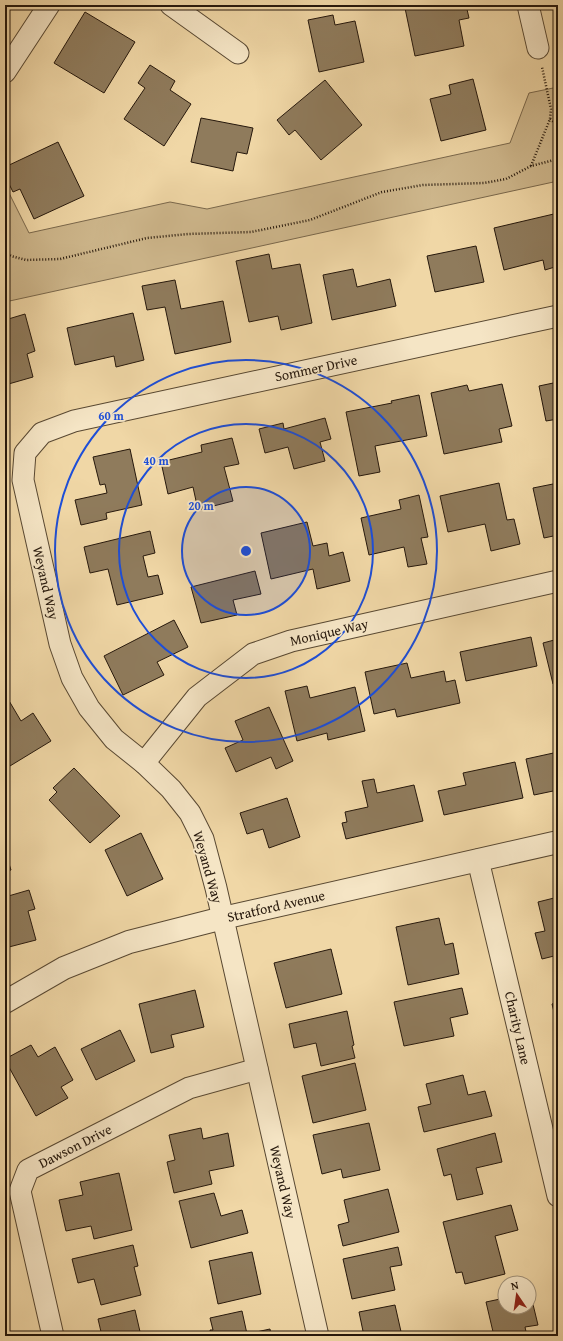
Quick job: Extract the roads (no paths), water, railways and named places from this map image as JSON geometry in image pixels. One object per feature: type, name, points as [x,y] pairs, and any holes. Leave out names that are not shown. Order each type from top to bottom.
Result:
[{"type":"street","points":[[5,72],[49,5]]},
{"type":"street","points":[[170,5],[238,53]]},
{"type":"street","points":[[528,5],[538,48]]},
{"type":"street","name":"Sommer Drive","points":[[74,421],[558,316]]},
{"type":"street","name":"Weyand Way","points":[[74,421],[42,432],[25,453],[23,480],[60,644],[72,678],[88,708],[114,739],[144,763],[171,789],[190,813],[203,839],[223,918],[318,1336]]},
{"type":"street","name":"Monique Way","points":[[144,763],[197,697],[253,654],[291,641],[558,581]]},
{"type":"street","name":"Stratford Avenue","points":[[7,997],[64,968],[130,942],[223,918],[558,842]]},
{"type":"street","name":"Charity Lane","points":[[478,860],[558,1196]]},
{"type":"street","name":"Dawson Drive","points":[[53,1336],[20,1191],[28,1170],[189,1088],[257,1069]]}]
